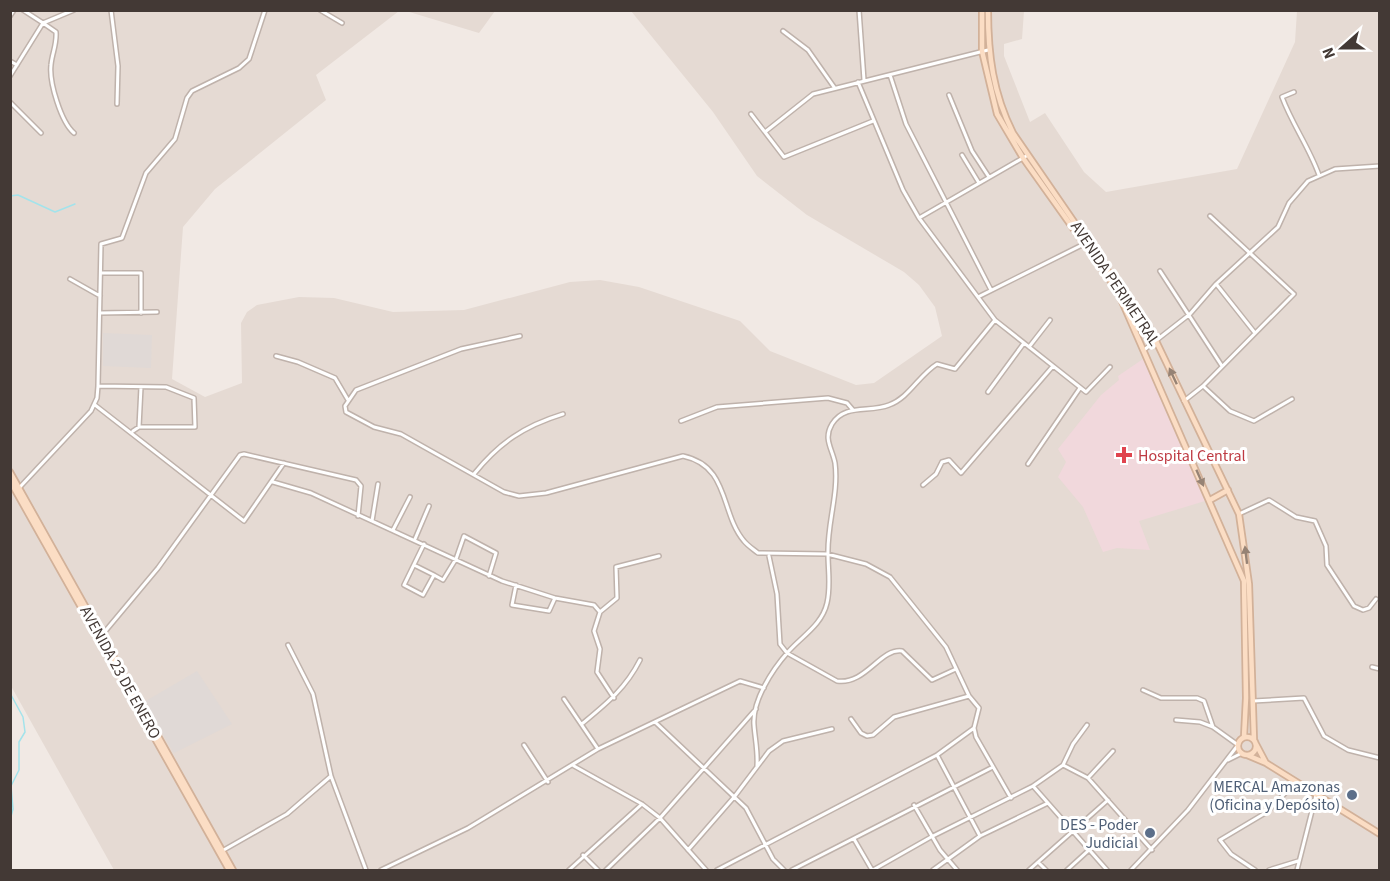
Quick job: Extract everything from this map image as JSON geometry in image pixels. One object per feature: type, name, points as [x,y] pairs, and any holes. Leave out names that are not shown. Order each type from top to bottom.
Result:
[{"type":"main road","name":"AVENIDA PERIMETRAL","points":[[982,10],[985,51],[997,114],[1156,341],[1239,514],[1249,584],[1255,741]]},
{"type":"main road","name":"AVENIDA PERIMETRAL","points":[[985,51],[988,10]]},
{"type":"main road","name":"AVENIDA PERIMETRAL","points":[[1086,243],[1117,290],[1244,581],[1246,698],[1244,737]]},
{"type":"main road","name":"AVENIDA 23 DE ENERO","points":[[10,472],[17,489],[229,870]]},
{"type":"main road","name":"AVENIDA 23 DE ENERO","points":[[10,481],[17,489],[102,637],[233,870]]},
{"type":"main road","points":[[1210,500],[1228,490]]},
{"type":"main road","points":[[1266,763],[1255,741],[1244,737],[1238,745],[1245,754],[1266,763],[1380,834]]},
{"type":"main road","points":[[1245,754],[1255,751],[1255,741]]},
{"type":"street","points":[[10,16],[14,10]]},
{"type":"street","points":[[23,10],[56,32],[57,45],[51,66],[52,80],[60,114],[74,132]]},
{"type":"street","points":[[10,76],[43,23],[74,10]]},
{"type":"street","points":[[111,10],[118,66],[117,104]]},
{"type":"street","points":[[17,489],[95,405],[98,386],[101,244],[122,238],[146,173],[175,139],[187,98],[202,85],[239,68],[249,58],[265,10]]},
{"type":"street","points":[[320,10],[342,23]]},
{"type":"street","points":[[859,10],[864,80]]},
{"type":"street","points":[[783,31],[808,50],[834,87]]},
{"type":"street","points":[[765,132],[813,94],[985,51]]},
{"type":"street","points":[[10,61],[17,65]]},
{"type":"street","points":[[890,75],[906,124],[991,290]]},
{"type":"street","points":[[858,82],[903,190],[919,218],[995,320],[1086,392],[1110,367]]},
{"type":"street","points":[[1294,92],[1282,97],[1292,123],[1308,147],[1319,175]]},
{"type":"street","points":[[949,95],[972,151],[989,177]]},
{"type":"street","points":[[10,102],[41,133]]},
{"type":"street","points":[[751,114],[784,157],[873,122]]},
{"type":"street","points":[[962,155],[979,183]]},
{"type":"street","points":[[919,218],[1025,157]]},
{"type":"street","points":[[1144,351],[1190,314],[1216,284],[1278,227],[1297,191],[1319,175],[1335,169],[1380,166]]},
{"type":"street","points":[[1184,401],[1203,386],[1294,294],[1210,216]]},
{"type":"street","points":[[978,297],[1086,243]]},
{"type":"street","points":[[1160,271],[1222,366]]},
{"type":"street","points":[[101,273],[141,273],[141,313]]},
{"type":"street","points":[[70,279],[100,296]]},
{"type":"street","points":[[1216,284],[1255,333]]},
{"type":"street","points":[[100,313],[157,312]]},
{"type":"street","points":[[758,766],[758,743],[753,724],[764,688],[787,653],[820,620],[827,605],[831,579],[828,554],[836,478],[827,438],[831,426],[839,415],[852,410],[880,409],[900,400],[937,364],[955,369],[995,320]]},
{"type":"street","points":[[1029,347],[1050,320]]},
{"type":"street","points":[[520,336],[461,349],[356,390],[348,400],[346,412],[374,427],[401,434],[504,492],[532,496],[683,456],[696,459],[716,478],[742,540],[758,553],[769,555],[782,552],[828,554],[866,564],[890,577],[946,647],[969,696],[979,708],[974,728],[976,737],[1011,798]]},
{"type":"street","points":[[988,392],[1024,343]]},
{"type":"street","points":[[276,356],[298,362],[335,378],[348,400]]},
{"type":"street","points":[[923,484],[936,474],[942,462],[949,460],[961,473],[1053,366]]},
{"type":"street","points":[[98,386],[166,387],[194,398],[195,427],[139,427],[133,432]]},
{"type":"street","points":[[139,427],[141,386]]},
{"type":"street","points":[[1203,386],[1230,411],[1254,421],[1292,399]]},
{"type":"street","points":[[1028,464],[1080,388]]},
{"type":"street","points":[[681,421],[717,407],[828,398],[847,403],[852,410]]},
{"type":"street","points":[[95,405],[133,432],[244,520],[273,482],[284,463]]},
{"type":"street","points":[[474,474],[493,451],[526,428],[535,422],[563,414]]},
{"type":"street","points":[[102,637],[158,568],[240,455],[284,463],[360,482],[358,516]]},
{"type":"street","points":[[273,482],[310,493],[358,516],[415,539],[489,576],[555,598],[594,605],[600,612]]},
{"type":"street","points":[[372,522],[378,484]]},
{"type":"street","points":[[393,530],[410,497]]},
{"type":"street","points":[[1239,514],[1269,500],[1296,517],[1315,521],[1326,546],[1327,565],[1354,606],[1363,610],[1369,608],[1376,599]]},
{"type":"street","points":[[415,539],[429,506]]},
{"type":"street","points":[[414,565],[443,580],[456,559],[464,536],[496,553],[489,576]]},
{"type":"street","points":[[425,544],[404,585],[423,595],[434,575]]},
{"type":"street","points":[[769,555],[777,594],[780,644],[787,653],[837,681],[846,683],[876,666],[881,658],[897,650],[902,651],[932,680],[956,669]]},
{"type":"street","points":[[614,698],[597,672],[600,649],[594,631],[600,612],[617,598],[616,567],[659,556]]},
{"type":"street","points":[[516,585],[512,605],[549,611],[555,598]]},
{"type":"street","points":[[288,645],[313,694],[331,776],[366,870]]},
{"type":"street","points":[[583,723],[614,698],[632,677],[640,660]]},
{"type":"street","points":[[1372,667],[1380,669]]},
{"type":"street","points":[[381,870],[468,828],[548,782],[598,749],[654,721],[740,681],[764,688]]},
{"type":"street","points":[[1143,690],[1161,698],[1197,698],[1204,701],[1213,727]]},
{"type":"street","points":[[852,719],[861,733],[867,736],[873,735],[894,717],[969,696]]},
{"type":"street","points":[[1252,701],[1304,698],[1324,736],[1347,750],[1380,758]]},
{"type":"street","points":[[564,699],[583,723],[598,749]]},
{"type":"street","points":[[606,870],[660,818],[756,709]]},
{"type":"street","points":[[1131,870],[1152,850],[1238,745],[1213,727],[1200,722],[1176,720]]},
{"type":"street","points":[[654,721],[746,808],[766,846],[784,870]]},
{"type":"street","points":[[854,839],[873,870],[970,817],[1033,786],[1063,765],[1073,744],[1087,726]]},
{"type":"street","points":[[717,870],[936,755],[974,728]]},
{"type":"street","points":[[688,850],[770,751],[783,741],[832,729]]},
{"type":"street","points":[[525,745],[548,782]]},
{"type":"street","points":[[1088,777],[1113,751]]},
{"type":"street","points":[[1227,761],[1245,754]]},
{"type":"street","points":[[936,755],[980,836]]},
{"type":"street","points":[[1063,765],[1088,777],[1152,850]]},
{"type":"street","points":[[574,766],[642,804],[660,818],[706,870]]},
{"type":"street","points":[[792,870],[914,805],[993,767]]},
{"type":"street","points":[[222,851],[287,814],[331,776]]},
{"type":"street","points":[[1255,870],[1231,854],[1220,840],[1267,812],[1296,782]]},
{"type":"street","points":[[1033,786],[1107,870]]},
{"type":"street","points":[[1297,870],[1316,795]]},
{"type":"street","points":[[1029,870],[1108,800]]},
{"type":"street","points":[[933,870],[949,862],[980,836],[1048,803]]},
{"type":"street","points":[[569,870],[642,804]]},
{"type":"street","points":[[914,805],[932,837],[957,870]]},
{"type":"street","points":[[1067,870],[1089,850]]},
{"type":"street","points":[[583,855],[598,870]]},
{"type":"street","points":[[1269,870],[1277,870],[1299,861]]},
{"type":"street","points":[[1038,862],[1046,870]]},
{"type":"shaded area","points":[[10,11],[399,11],[316,75],[326,100],[215,189],[183,227],[172,379],[205,397],[242,383],[241,323],[247,312],[257,305],[299,297],[334,298],[393,312],[464,310],[570,282],[600,280],[639,287],[740,321],[770,351],[856,385],[874,383],[942,336],[935,307],[919,285],[904,272],[807,215],[757,176],[713,112],[631,11],[1024,11],[1022,39],[1004,44],[1004,56],[1030,122],[1045,113],[1084,172],[1106,192],[1237,169],[1295,42],[1297,11],[1379,11],[1379,870],[114,870],[11,686]]},
{"type":"shaded area","points":[[406,11],[495,11],[479,33]]},
{"type":"shaded area","points":[[103,333],[152,335],[151,368],[103,366]]},
{"type":"shaded area","name":"Hospital Central","points":[[1143,359],[1205,501],[1139,521],[1150,550],[1117,548],[1103,552],[1083,507],[1058,477],[1066,462],[1058,449],[1101,395],[1119,380],[1118,376]]},
{"type":"shaded area","points":[[197,671],[232,724],[174,753],[144,702]]},
{"type":"waterway","points":[[10,196],[18,195],[55,212],[75,204]]},
{"type":"waterway","points":[[10,693],[23,717],[25,732],[19,742],[19,770],[11,786],[13,809],[10,820]]},
{"type":"place","name":"Hospital Central","points":[[1124,455]]},
{"type":"place","name":"MERCAL Amazonas (Oficina y Depósito)","points":[[1352,795]]},
{"type":"place","name":"DES - Poder Judicial","points":[[1150,833]]}]
